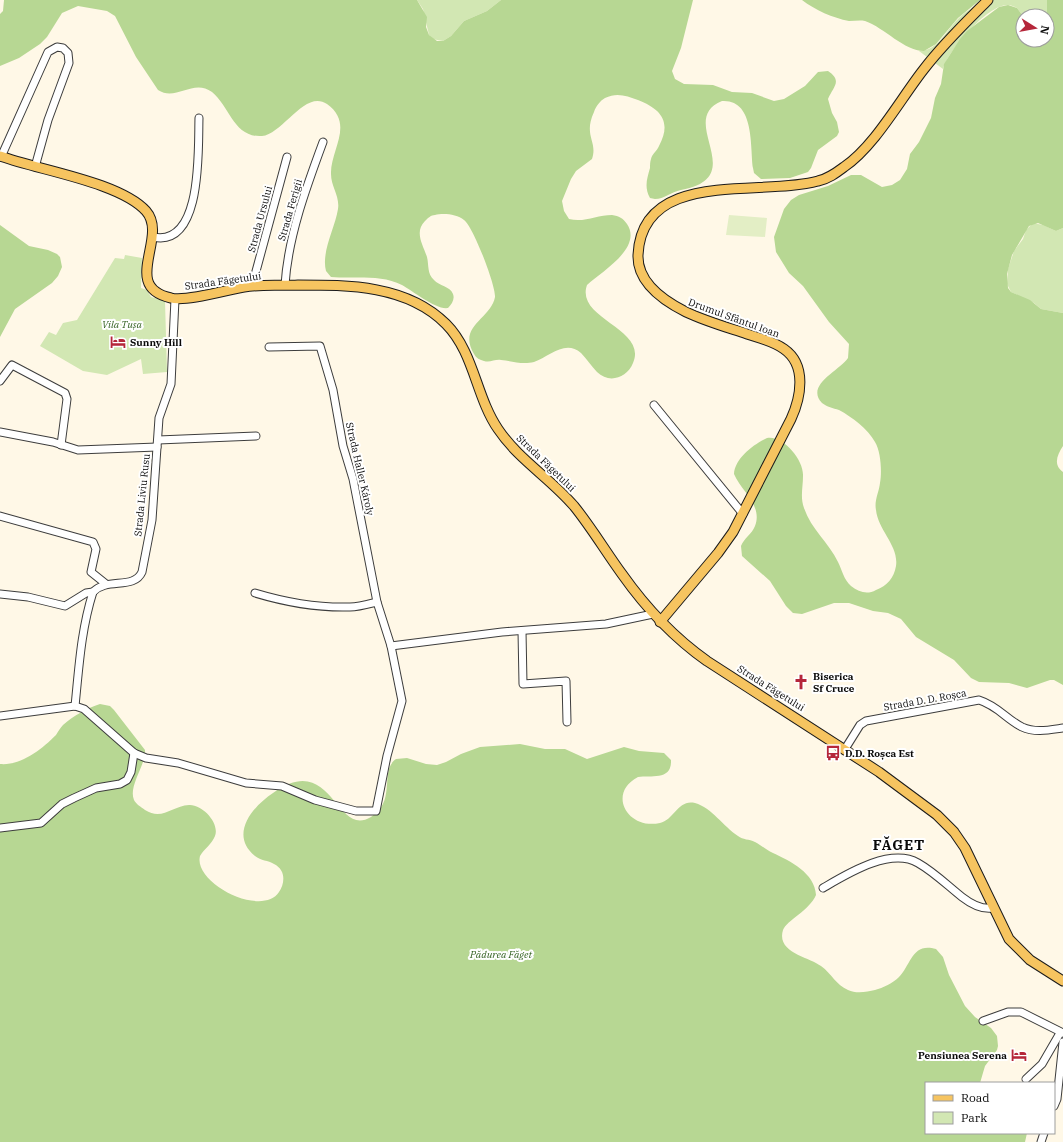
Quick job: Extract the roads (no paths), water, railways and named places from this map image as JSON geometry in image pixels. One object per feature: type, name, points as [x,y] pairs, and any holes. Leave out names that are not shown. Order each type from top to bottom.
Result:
[{"type":"main road","name":"Drumul Sfântul Ioan","points":[[660,622],[718,553],[733,532],[796,408],[800,387],[798,370],[791,356],[782,348],[767,341],[686,312],[673,306],[656,293],[645,278],[639,266],[640,245],[644,226],[660,208],[672,201],[686,196],[720,191],[809,183],[836,174],[863,150],[932,57],[988,0]]},
{"type":"main road","name":"Strada Făgetului","points":[[0,157],[102,186],[131,198],[151,217],[153,224],[153,237],[147,264],[147,277],[156,291],[175,299],[252,286],[360,287],[392,294],[415,302],[434,313],[448,325],[461,346],[496,427],[506,440],[556,486],[575,507],[623,576],[660,622],[692,651],[845,749],[921,802],[948,825],[965,848],[1009,939],[1019,951],[1043,970],[1063,981]]},
{"type":"street","points":[[0,157],[48,52],[56,47],[63,48],[68,53],[69,63],[48,120],[35,167]]},
{"type":"street","points":[[153,237],[163,240],[173,237],[182,229],[188,215],[194,195],[199,118]]},
{"type":"street","name":"Strada Ferigii","points":[[284,286],[286,265],[292,238],[312,171],[323,142]]},
{"type":"street","name":"Strada Ursului","points":[[252,286],[287,157]]},
{"type":"street","name":"Strada Liviu Rusu","points":[[0,594],[28,597],[64,606],[86,593],[93,592],[97,588],[106,584],[133,581],[140,577],[152,520],[159,418],[171,384],[175,299]]},
{"type":"street","name":"Strada Haller Károly","points":[[134,753],[146,758],[178,764],[246,783],[282,786],[315,800],[356,811],[376,811],[387,756],[402,701],[391,646],[377,602],[353,479],[343,446],[333,390],[320,346],[269,347]]},
{"type":"street","points":[[0,381],[12,364],[65,393],[67,399],[61,445]]},
{"type":"street","points":[[654,405],[743,514]]},
{"type":"street","points":[[0,432],[78,450],[256,436]]},
{"type":"street","points":[[0,516],[93,542],[96,548],[91,572],[106,584]]},
{"type":"street","points":[[75,706],[80,646],[93,592]]},
{"type":"street","points":[[255,593],[278,600],[351,607],[377,602]]},
{"type":"street","points":[[391,646],[502,632],[606,624],[653,614]]},
{"type":"street","points":[[522,631],[524,684],[566,681],[567,722]]},
{"type":"street","name":"Strada D. D. Roșca","points":[[845,749],[860,725],[866,721],[979,700],[991,704],[1022,727],[1043,731],[1063,728]]},
{"type":"street","points":[[0,716],[75,706],[84,709],[134,753],[131,772],[127,780],[120,784],[96,788],[62,804],[41,824],[0,828]]},
{"type":"street","points":[[823,888],[860,867],[893,858],[908,860],[921,865],[969,902],[985,909],[993,908]]},
{"type":"street","points":[[983,1021],[1008,1012],[1021,1012],[1061,1033],[1042,1064],[1026,1079]]},
{"type":"street","points":[[1055,1104],[1057,1100],[1063,1042]]},
{"type":"place","name":"Sunny Hill","points":[[118,342]]},
{"type":"place","name":"Biserica Sf Cruce","points":[[801,682]]},
{"type":"place","name":"D.D. Roșca Est","points":[[833,753]]},
{"type":"place","name":"Pensiunea Serena","points":[[1019,1055]]},
{"type":"district","name":"FĂGET","points":[[899,845]]},
{"type":"park label","name":"Vila Tușa","points":[[122,324]]},
{"type":"park label","name":"Pădurea Făget","points":[[501,954]]}]
